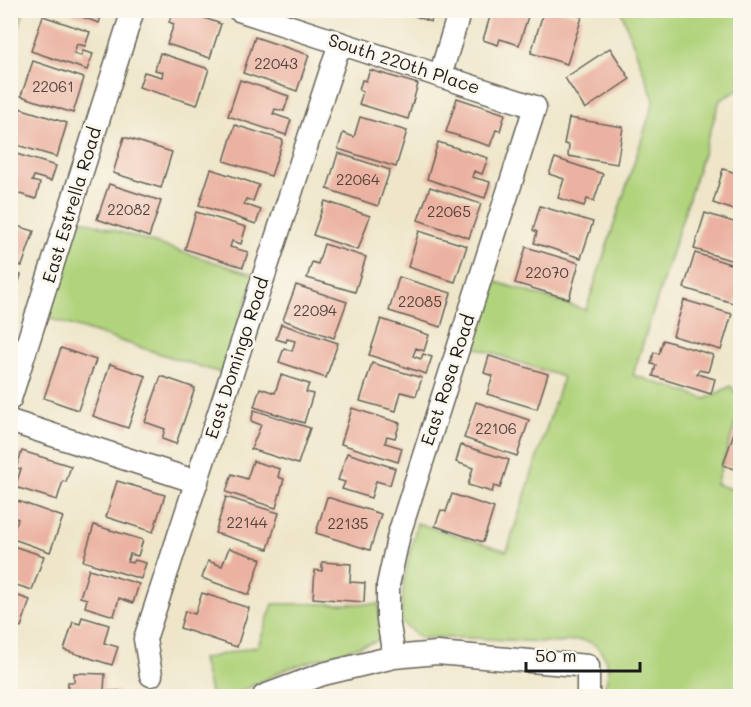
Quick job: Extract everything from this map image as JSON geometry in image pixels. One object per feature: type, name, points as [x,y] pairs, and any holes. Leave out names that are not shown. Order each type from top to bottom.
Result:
[{"type":"street","name":"East Estrella Road","points":[[10,399],[133,10]]},
{"type":"street","name":"South 220th Place","points":[[239,10],[535,106]]},
{"type":"street","points":[[440,76],[460,10]]},
{"type":"street","name":"East Domingo Road","points":[[151,675],[145,639],[340,43]]},
{"type":"street","name":"East Rosa Road","points":[[394,657],[388,620],[388,585],[399,534],[535,106]]},
{"type":"street","points":[[10,421],[197,482]]},
{"type":"street","points":[[264,696],[323,674],[394,657],[437,653],[588,666],[588,696]]},
{"type":"green space","points":[[724,10],[740,16],[740,89],[720,100],[633,375],[706,399],[731,386],[740,400],[740,408],[716,484],[740,492],[740,696],[603,696],[608,673],[607,663],[599,648],[584,641],[560,643],[472,638],[420,638],[401,622],[404,579],[417,523],[507,551],[563,377],[474,347],[496,282],[586,310],[648,120],[654,100],[621,11]]},
{"type":"green space","points":[[10,11],[24,11],[11,52]]},
{"type":"green space","points":[[79,219],[255,275],[224,374],[45,317]]},
{"type":"green space","points":[[273,604],[379,604],[380,640],[286,669],[232,696],[211,696],[202,659],[258,646]]},
{"type":"building","points":[[62,10],[103,10],[99,23]]},
{"type":"building","points":[[173,10],[182,10],[221,24],[210,58],[167,44],[174,24],[169,22]]},
{"type":"building","points":[[399,10],[434,10],[431,22]]},
{"type":"building","points":[[492,10],[530,10],[519,45],[500,39],[498,45],[483,40]]},
{"type":"building","points":[[544,10],[560,10],[582,17],[567,64],[531,53]]},
{"type":"building","points":[[43,16],[90,32],[85,46],[77,44],[74,53],[81,56],[83,51],[93,54],[87,70],[31,51]]},
{"type":"building","points":[[255,37],[309,55],[297,91],[243,73]]},
{"type":"building","points":[[610,48],[630,79],[585,109],[565,78]]},
{"type":"building","points":[[160,53],[209,69],[197,105],[139,87],[144,72],[162,77],[163,72],[155,70]]},
{"type":"building","points":[[33,61],[84,78],[73,113],[21,96]]},
{"type":"building","points":[[370,70],[418,84],[408,119],[359,104],[363,92],[359,90],[362,80],[366,81]]},
{"type":"building","points":[[240,80],[289,96],[284,111],[275,109],[273,114],[291,120],[286,135],[228,116]]},
{"type":"building","points":[[457,98],[505,114],[500,131],[496,130],[490,146],[446,132]]},
{"type":"building","points":[[16,107],[67,123],[57,157],[10,143],[10,126]]},
{"type":"building","points":[[360,117],[407,131],[396,167],[338,149],[343,133],[354,137]]},
{"type":"building","points":[[569,118],[623,127],[617,164],[568,156],[569,145],[564,144]]},
{"type":"building","points":[[235,125],[283,140],[271,176],[224,161]]},
{"type":"building","points":[[124,137],[172,152],[161,188],[113,173]]},
{"type":"building","points":[[438,142],[488,158],[482,174],[474,171],[472,177],[490,182],[485,198],[427,179]]},
{"type":"building","points":[[10,152],[56,166],[51,181],[34,176],[32,181],[40,183],[36,199],[10,191]]},
{"type":"building","points":[[338,153],[390,170],[378,206],[327,189]]},
{"type":"building","points":[[555,158],[603,174],[594,201],[587,199],[584,206],[558,198],[564,179],[549,174]]},
{"type":"building","points":[[211,169],[259,185],[253,201],[246,199],[244,204],[261,210],[256,224],[199,205]]},
{"type":"building","points":[[723,169],[740,174],[740,212],[713,203]]},
{"type":"building","points":[[109,184],[161,201],[149,237],[97,219]]},
{"type":"building","points":[[430,187],[481,204],[469,238],[418,220]]},
{"type":"building","points":[[325,201],[370,216],[358,250],[313,235]]},
{"type":"building","points":[[540,206],[593,222],[581,258],[534,243],[537,232],[533,230]]},
{"type":"building","points":[[196,212],[246,227],[241,244],[232,241],[230,247],[248,252],[243,267],[185,249]]},
{"type":"building","points":[[705,213],[740,224],[740,263],[694,249]]},
{"type":"building","points":[[10,224],[34,231],[22,266],[10,263]]},
{"type":"building","points":[[419,231],[467,246],[455,282],[408,267]]},
{"type":"building","points":[[324,244],[366,257],[355,292],[307,278],[312,262],[318,264]]},
{"type":"building","points":[[526,247],[579,263],[569,299],[515,283]]},
{"type":"building","points":[[695,253],[740,267],[740,288],[736,304],[684,288]]},
{"type":"building","points":[[10,272],[21,275],[15,293],[10,291]]},
{"type":"building","points":[[399,277],[451,293],[441,327],[389,311]]},
{"type":"building","points":[[296,285],[347,302],[334,338],[283,320]]},
{"type":"building","points":[[684,300],[732,314],[721,350],[673,336]]},
{"type":"building","points":[[381,319],[429,335],[424,351],[416,348],[413,356],[421,359],[423,354],[432,357],[426,374],[369,355]]},
{"type":"building","points":[[281,324],[338,343],[326,378],[279,362],[284,348],[292,351],[295,341],[287,339],[286,342],[276,339]]},
{"type":"building","points":[[663,340],[713,355],[708,372],[699,370],[697,374],[715,379],[711,394],[653,376],[656,365],[651,364],[654,352],[659,354]]},
{"type":"building","points":[[61,348],[96,360],[78,410],[44,398]]},
{"type":"building","points":[[489,356],[548,374],[537,409],[487,394],[493,376],[484,373]]},
{"type":"building","points":[[372,363],[422,378],[416,396],[401,392],[396,411],[360,401]]},
{"type":"building","points":[[110,364],[146,376],[128,428],[93,416]]},
{"type":"building","points":[[281,375],[309,384],[306,392],[313,394],[304,423],[254,407],[260,388],[275,393]]},
{"type":"building","points":[[161,376],[195,388],[176,444],[162,439],[165,429],[145,422]]},
{"type":"building","points":[[476,402],[529,420],[517,456],[464,438]]},
{"type":"building","points":[[352,408],[400,423],[395,438],[387,436],[385,443],[402,448],[398,462],[341,444]]},
{"type":"building","points":[[254,410],[310,428],[298,464],[251,449],[261,425],[251,421]]},
{"type":"building","points":[[740,415],[740,471],[723,465]]},
{"type":"building","points":[[461,445],[509,460],[500,488],[494,486],[492,492],[468,485],[473,468],[456,462]]},
{"type":"building","points":[[22,451],[71,466],[57,500],[15,487],[21,469],[16,468]]},
{"type":"building","points":[[347,453],[395,468],[390,485],[376,481],[371,498],[342,489],[345,482],[338,480]]},
{"type":"building","points":[[253,461],[280,469],[278,477],[284,479],[276,508],[226,492],[232,474],[247,479]]},
{"type":"building","points":[[117,481],[165,495],[153,532],[106,517]]},
{"type":"building","points":[[452,494],[494,508],[483,542],[435,526],[441,510],[446,512]]},
{"type":"building","points":[[226,497],[279,513],[268,549],[215,533]]},
{"type":"building","points":[[327,497],[381,514],[370,550],[316,533]]},
{"type":"building","points":[[15,500],[63,517],[50,552],[10,538],[10,526],[15,527],[18,519],[10,516]]},
{"type":"building","points":[[94,525],[143,540],[138,556],[130,554],[127,562],[133,563],[135,560],[146,563],[141,579],[83,561]]},
{"type":"building","points":[[10,545],[44,556],[32,590],[10,583]]},
{"type":"building","points":[[229,548],[261,559],[249,595],[202,578],[208,561],[222,566]]},
{"type":"building","points":[[322,562],[351,564],[350,582],[365,583],[364,602],[313,598],[315,570],[322,571]]},
{"type":"building","points":[[89,569],[139,584],[133,603],[119,598],[114,616],[85,607],[87,599],[80,597]]},
{"type":"building","points":[[10,593],[30,600],[21,627],[14,625],[11,634]]},
{"type":"building","points":[[202,593],[249,608],[237,647],[180,628],[185,611],[195,614]]},
{"type":"building","points":[[82,617],[109,625],[104,643],[118,647],[112,665],[64,650],[73,622],[80,624]]},
{"type":"building","points":[[74,673],[105,674],[104,691],[120,691],[120,696],[67,696],[68,682],[74,682]]}]
